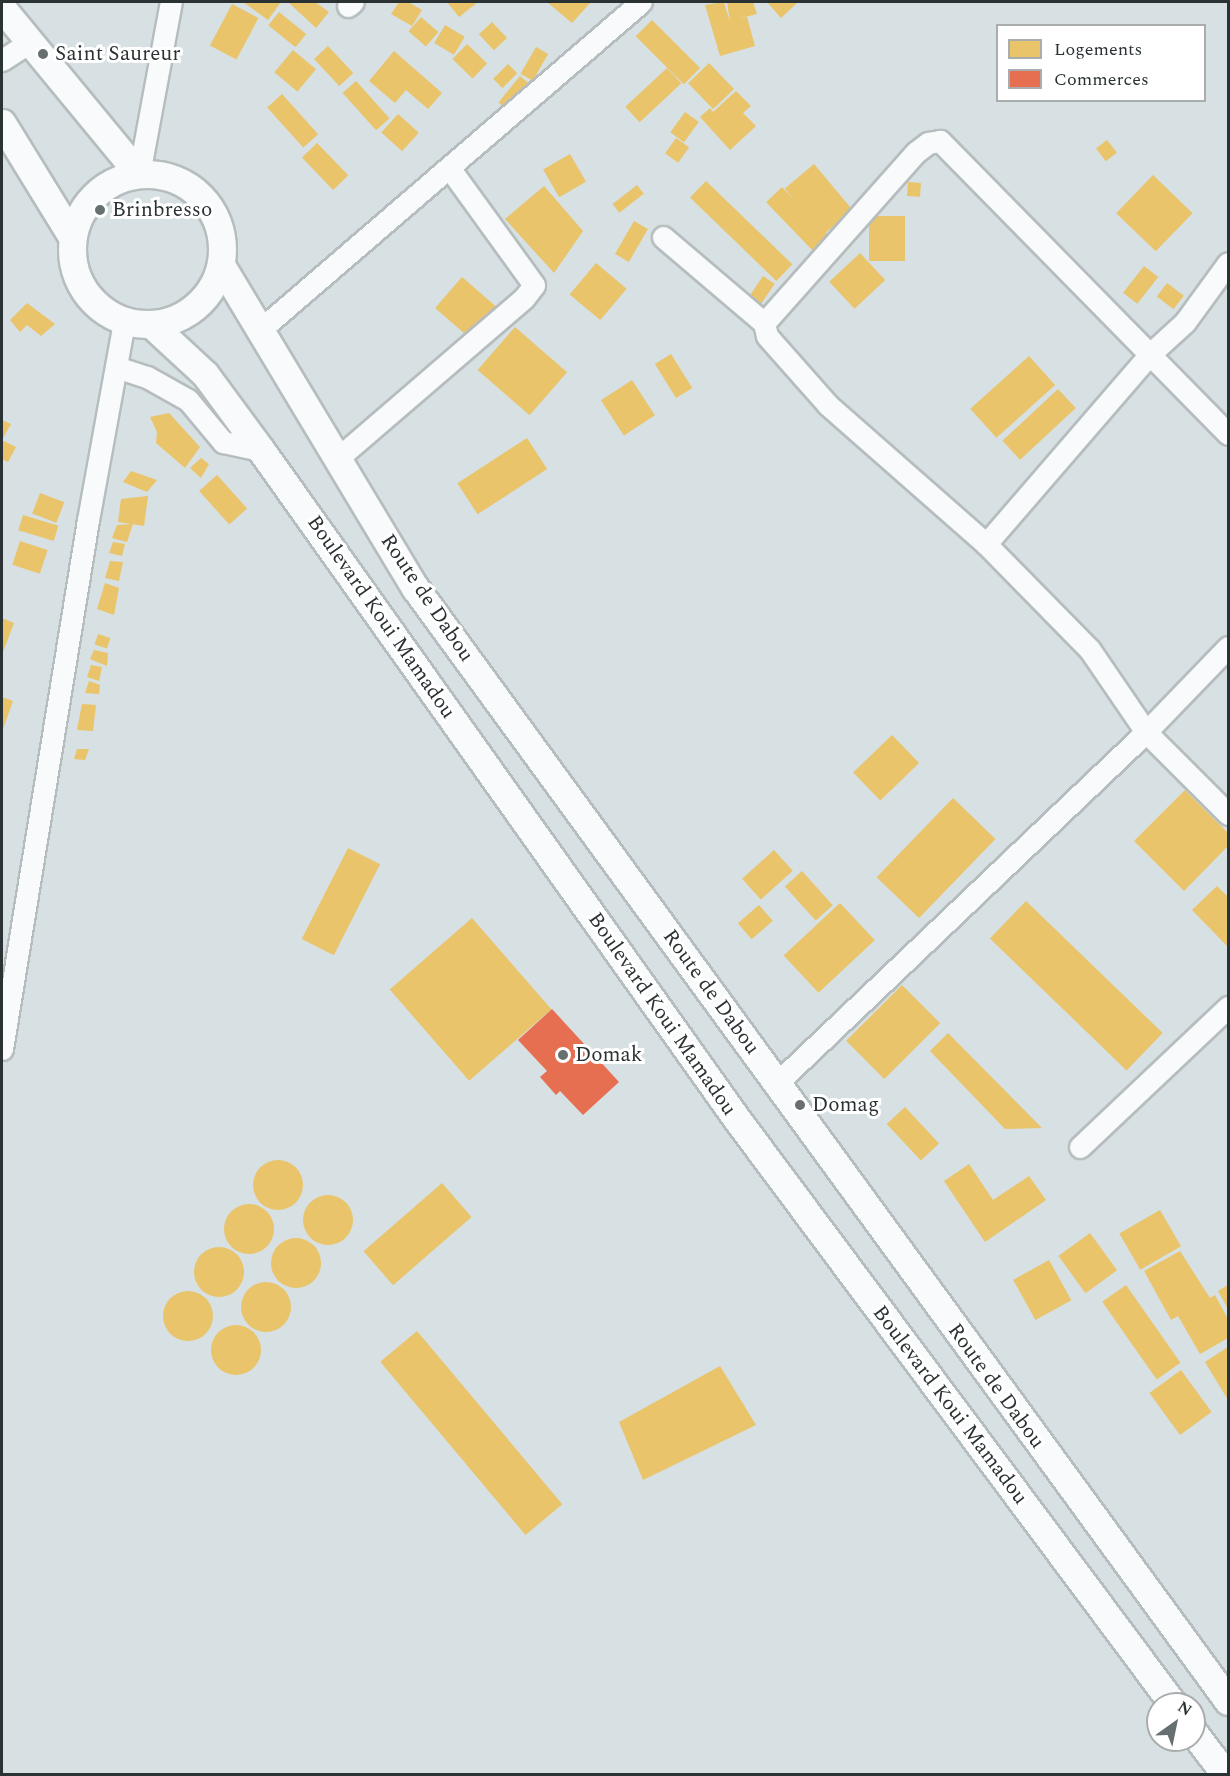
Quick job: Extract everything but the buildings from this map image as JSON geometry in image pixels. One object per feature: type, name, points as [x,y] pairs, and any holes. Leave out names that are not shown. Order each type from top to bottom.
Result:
[{"type":"main road","points":[[2,8],[28,43],[139,174]]},
{"type":"main road","points":[[2,123],[72,237],[78,280],[89,298],[124,322],[152,325],[176,320],[197,307],[213,288],[221,265],[223,242],[216,219],[204,199],[185,184],[163,175],[139,174],[115,180],[95,194],[80,214],[72,237]]},
{"type":"main road","name":"Route de Dabou","points":[[221,265],[416,589],[1228,1701]]},
{"type":"main road","name":"Boulevard Koui Mamadou","points":[[152,325],[205,374],[739,1122],[1164,1692]]},
{"type":"main road","points":[[1206,1749],[1225,1774]]},
{"type":"street","points":[[139,174],[171,2]]},
{"type":"street","points":[[261,329],[450,169],[641,2]]},
{"type":"street","points":[[2,60],[28,43]]},
{"type":"street","points":[[764,323],[916,152],[928,143],[940,141],[1228,434]]},
{"type":"street","points":[[338,458],[524,298],[534,285],[450,169]]},
{"type":"street","points":[[663,237],[764,323],[767,336],[828,405],[986,544],[1090,650],[1146,732],[1228,814]]},
{"type":"street","points":[[986,544],[1149,356],[1185,322],[1228,263]]},
{"type":"street","points":[[2,1049],[124,322]]},
{"type":"street","points":[[116,367],[147,377],[188,400],[223,442],[261,450]]},
{"type":"street","points":[[777,1083],[1146,732],[1228,647]]},
{"type":"street","points":[[1080,1148],[1228,1007]]},
{"type":"place","name":"Saint Saureur","points":[[43,54]]},
{"type":"place","name":"Brinbresso","points":[[100,210]]},
{"type":"place","name":"Domak","points":[[563,1055]]},
{"type":"place","name":"Domag","points":[[800,1105]]}]
